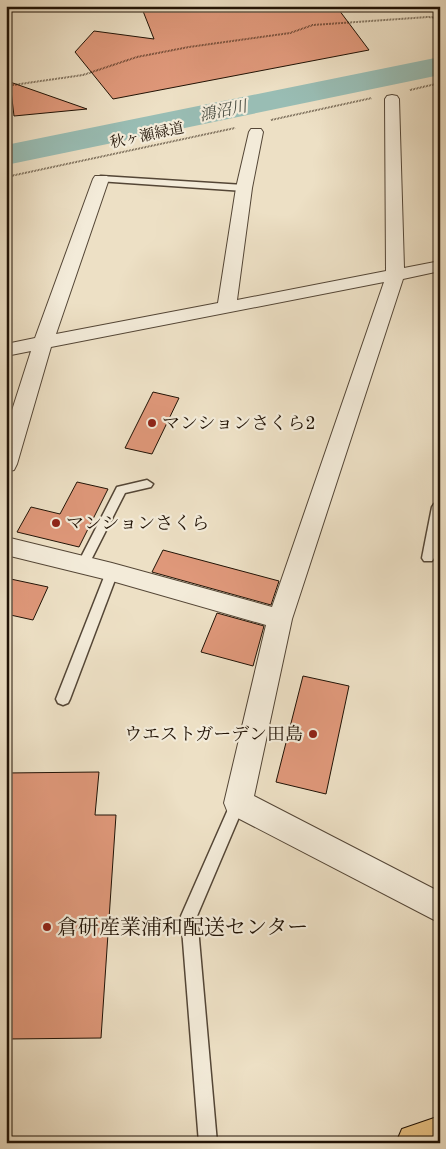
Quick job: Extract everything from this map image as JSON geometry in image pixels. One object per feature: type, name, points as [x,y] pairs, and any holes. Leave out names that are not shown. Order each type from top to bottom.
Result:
[{"type":"main road","points":[[416,1143],[440,1136]]},
{"type":"street","points":[[389,96],[395,275],[280,619],[238,802],[440,908]]},
{"type":"street","points":[[227,306],[244,188],[262,126]]},
{"type":"street","points":[[6,464],[43,343],[101,179]]},
{"type":"street","points":[[6,350],[440,266]]},
{"type":"street","points":[[6,546],[112,572],[280,619]]},
{"type":"lane","points":[[101,179],[244,188]]},
{"type":"lane","points":[[83,565],[121,490],[147,484]]},
{"type":"lane","points":[[428,558],[438,507],[440,507]]},
{"type":"lane","points":[[63,699],[112,572]]},
{"type":"lane","points":[[208,1143],[189,916],[238,802]]},
{"type":"path","points":[[6,86],[83,75],[137,57],[189,47],[290,33],[313,25],[428,17],[440,18]]},
{"type":"path","points":[[262,126],[440,83]]},
{"type":"path","name":"秋ヶ瀬緑道","points":[[6,177],[239,127]]},
{"type":"building","points":[[141,6],[336,6],[369,50],[113,99],[75,52],[94,31],[154,39]]},
{"type":"building","points":[[10,82],[87,109],[14,116]]},
{"type":"building","name":"マンションさくら2","points":[[153,392],[179,398],[152,454],[125,448]]},
{"type":"building","name":"マンションさくら","points":[[77,482],[108,489],[79,547],[17,532],[31,507],[60,514]]},
{"type":"building","points":[[163,550],[279,581],[271,605],[152,572]]},
{"type":"building","points":[[6,578],[48,587],[33,620],[6,614]]},
{"type":"building","points":[[217,613],[264,626],[253,666],[201,652]]},
{"type":"building","name":"ウエストガーデン田島","points":[[303,676],[349,686],[326,794],[276,782]]},
{"type":"building","name":"倉研産業浦和配送センター","points":[[99,772],[95,815],[116,815],[101,1038],[6,1039],[6,773]]},
{"type":"waterway","name":"鴻沼川","points":[[6,155],[440,66]]},
{"type":"place","name":"マンションさくら2","points":[[152,423]]},
{"type":"place","name":"マンションさくら","points":[[56,523]]},
{"type":"place","name":"ウエストガーデン田島","points":[[313,734]]},
{"type":"place","name":"倉研産業浦和配送センター","points":[[47,927]]}]
